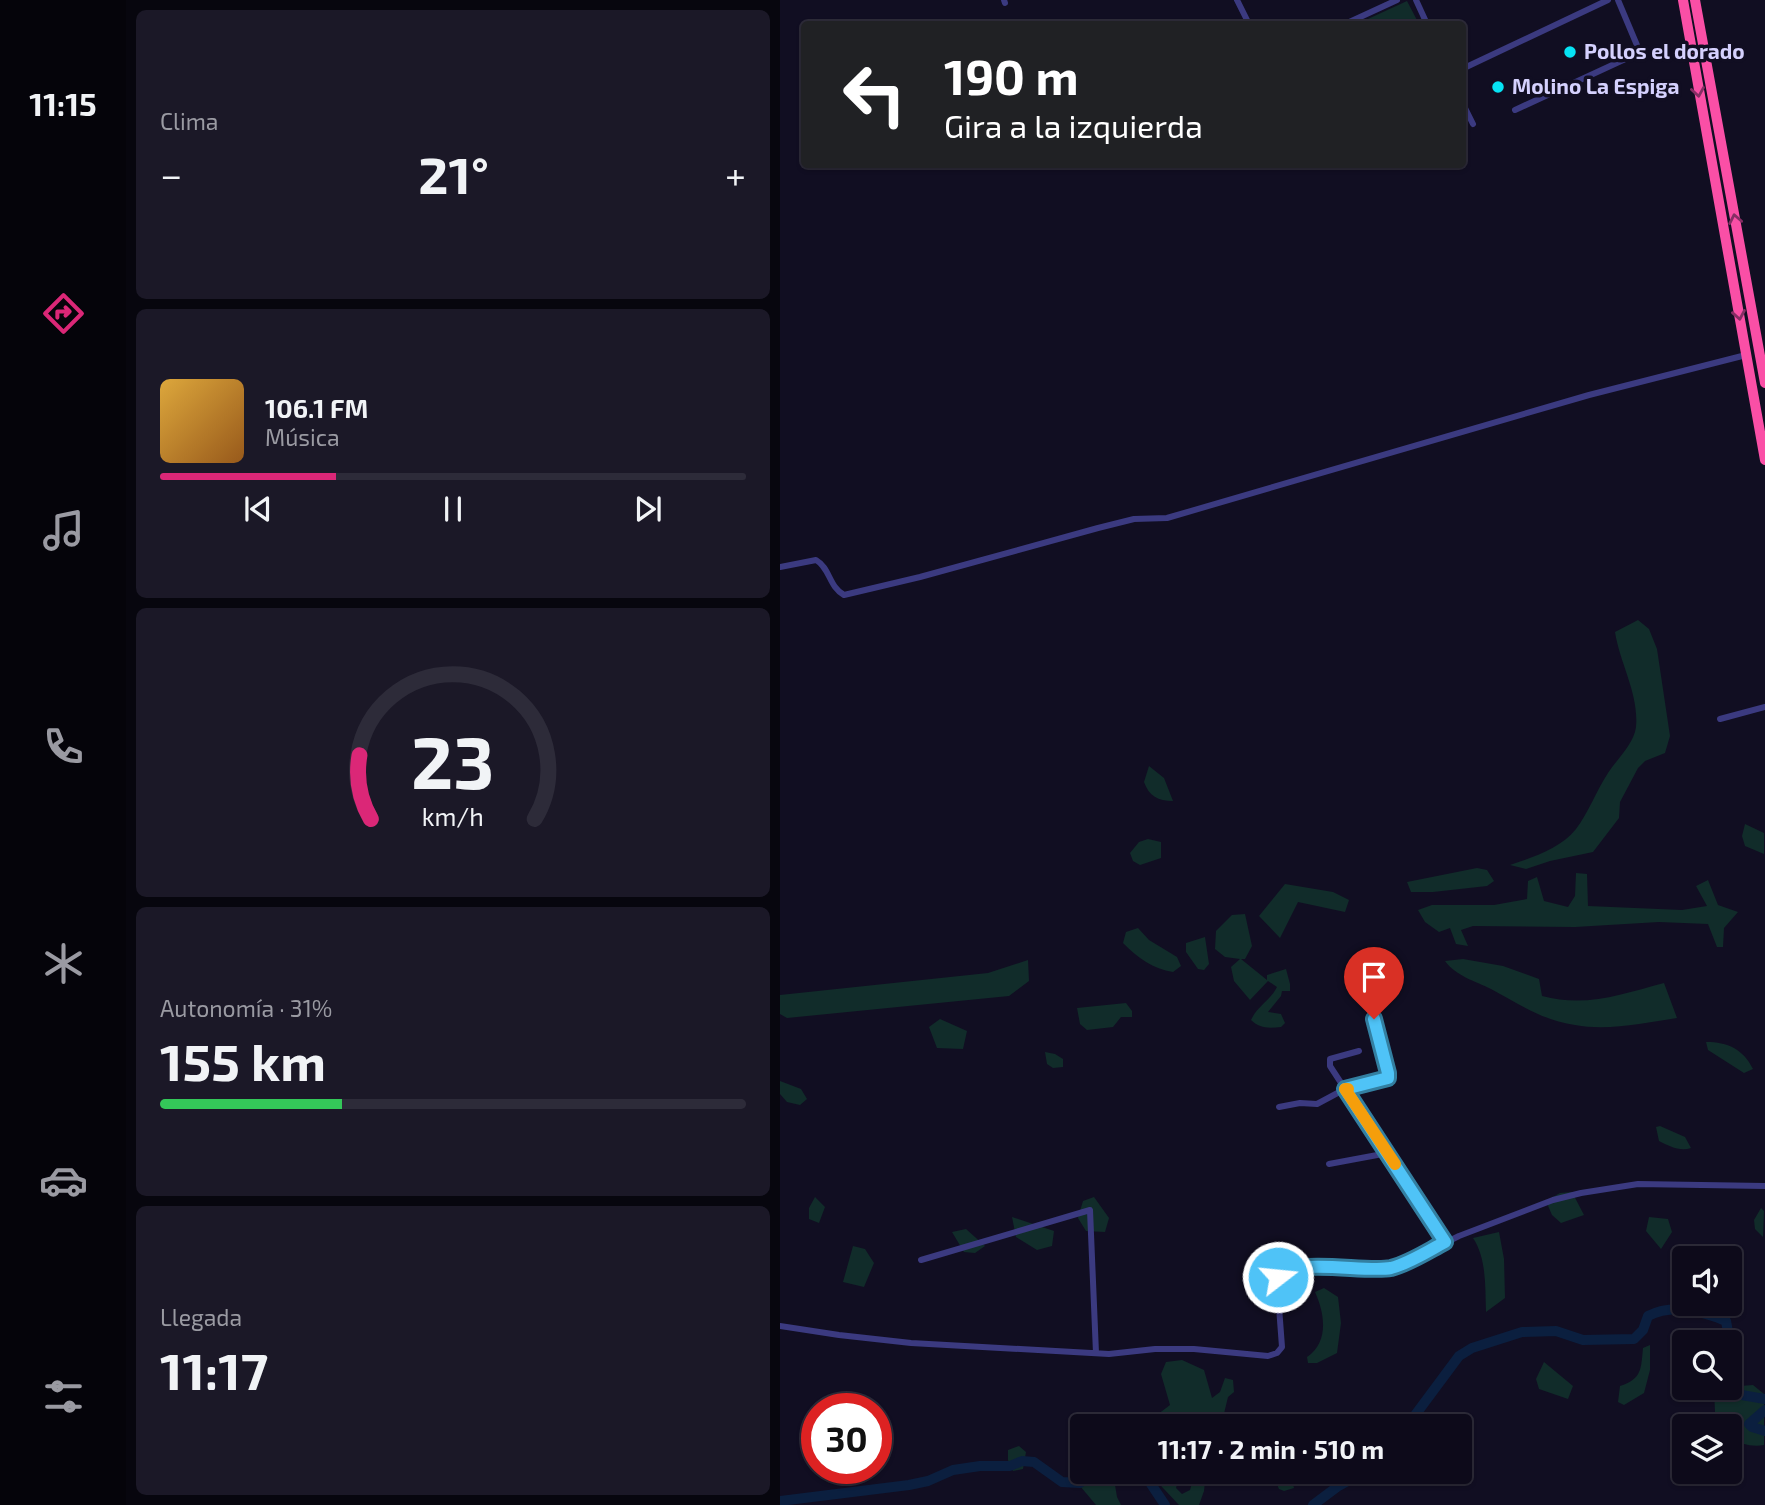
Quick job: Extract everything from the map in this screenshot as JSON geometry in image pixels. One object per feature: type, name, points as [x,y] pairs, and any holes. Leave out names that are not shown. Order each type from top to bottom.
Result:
[{"type":"highway","points":[[1683,0],[1765,460]]},
{"type":"highway","points":[[1695,0],[1765,383]]},
{"type":"street","points":[[1237,0],[1248,21]]},
{"type":"street","points":[[1352,21],[1397,0]]},
{"type":"street","points":[[1416,0],[1426,21]]},
{"type":"street","points":[[1466,67],[1608,0]]},
{"type":"street","points":[[1515,110],[1634,55],[1639,50],[1618,0]]},
{"type":"street","points":[[1466,110],[1473,124]]},
{"type":"street","points":[[780,567],[809,561],[819,562],[835,589],[844,595],[884,587],[1134,519],[1167,518],[1589,395],[1746,355]]},
{"type":"street","points":[[1720,719],[1765,707]]},
{"type":"street","points":[[1279,1107],[1300,1103],[1317,1104],[1345,1089],[1388,1078],[1374,1019]]},
{"type":"street","points":[[1359,1051],[1330,1059],[1329,1062],[1445,1242]]},
{"type":"street","points":[[1329,1164],[1388,1153]]},
{"type":"street","points":[[780,1325],[911,1343],[1096,1353],[1172,1349],[1274,1355],[1282,1347],[1277,1280],[1280,1274],[1307,1268],[1390,1268],[1445,1242],[1553,1200],[1581,1193],[1638,1184],[1765,1186]]},
{"type":"street","points":[[921,1260],[1090,1210],[1096,1353]]},
{"type":"green space","points":[[1407,1],[1417,21],[1364,21]]},
{"type":"green space","points":[[1638,620],[1649,629],[1657,649],[1670,736],[1665,753],[1645,761],[1638,768],[1620,802],[1619,818],[1593,852],[1526,869],[1510,865],[1546,852],[1570,836],[1632,739],[1636,727],[1635,703],[1615,632]]},
{"type":"green space","points":[[1149,766],[1164,778],[1173,801],[1159,799],[1151,794],[1144,782]]},
{"type":"green space","points":[[1745,824],[1764,833],[1764,854],[1745,846],[1742,836]]},
{"type":"green space","points":[[1148,839],[1161,842],[1161,858],[1140,865],[1133,861],[1130,853],[1139,842]]},
{"type":"green space","points":[[1477,868],[1487,870],[1494,881],[1487,886],[1433,892],[1411,892],[1407,882]]},
{"type":"green space","points":[[1576,873],[1587,874],[1588,906],[1682,910],[1707,906],[1696,886],[1708,880],[1718,905],[1738,912],[1724,928],[1723,947],[1717,947],[1708,924],[1659,922],[1575,927],[1473,926],[1461,930],[1468,946],[1456,944],[1450,928],[1439,932],[1425,922],[1418,910],[1432,905],[1494,905],[1527,899],[1528,881],[1537,877],[1544,901],[1568,907],[1575,896]]},
{"type":"green space","points":[[1285,884],[1333,892],[1349,900],[1345,912],[1298,902],[1280,938],[1259,916]]},
{"type":"green space","points":[[1245,914],[1252,946],[1245,959],[1241,959],[1267,980],[1267,975],[1286,969],[1290,991],[1282,991],[1268,1012],[1281,1014],[1285,1023],[1281,1027],[1269,1028],[1251,1020],[1277,987],[1268,981],[1250,1000],[1234,981],[1231,967],[1240,959],[1225,957],[1215,949],[1216,931],[1232,915]]},
{"type":"green space","points":[[1138,928],[1149,940],[1177,957],[1181,966],[1173,972],[1159,968],[1146,962],[1123,943],[1126,932]]},
{"type":"green space","points":[[1205,937],[1209,964],[1204,970],[1198,969],[1186,952],[1186,943]]},
{"type":"green space","points":[[1463,959],[1503,966],[1539,979],[1542,996],[1574,1001],[1619,995],[1664,983],[1677,1018],[1613,1027],[1588,1027],[1552,1020],[1466,978],[1445,961]]},
{"type":"green space","points":[[1028,960],[1029,981],[1009,996],[787,1018],[780,1014],[780,995],[988,973]]},
{"type":"green space","points":[[1126,1003],[1132,1011],[1132,1017],[1121,1017],[1113,1027],[1087,1030],[1080,1024],[1077,1008]]},
{"type":"green space","points":[[940,1019],[967,1031],[963,1049],[937,1048],[929,1027]]},
{"type":"green space","points":[[1706,1042],[1721,1043],[1734,1048],[1745,1056],[1753,1069],[1744,1073],[1708,1050]]},
{"type":"green space","points":[[1045,1052],[1063,1059],[1063,1067],[1053,1068],[1047,1064]]},
{"type":"green space","points":[[780,1081],[801,1089],[807,1099],[800,1105],[787,1102],[780,1094]]},
{"type":"green space","points":[[1660,1126],[1685,1137],[1691,1148],[1679,1149],[1659,1141],[1656,1127]]},
{"type":"green space","points":[[1572,1192],[1584,1215],[1561,1223],[1552,1215],[1546,1201],[1560,1193]]},
{"type":"green space","points":[[815,1197],[825,1207],[819,1223],[809,1219],[809,1208]]},
{"type":"green space","points":[[1094,1197],[1109,1218],[1105,1232],[1086,1231],[1078,1218],[1083,1201]]},
{"type":"green space","points":[[1761,1208],[1764,1211],[1763,1237],[1755,1229],[1754,1220]]},
{"type":"green space","points":[[1012,1217],[1054,1231],[1052,1246],[1037,1250],[1016,1237]]},
{"type":"green space","points":[[1649,1217],[1668,1219],[1672,1232],[1661,1249],[1646,1231]]},
{"type":"green space","points":[[966,1229],[985,1246],[975,1253],[964,1252],[952,1232]]},
{"type":"green space","points":[[1499,1232],[1504,1259],[1505,1298],[1486,1312],[1483,1264],[1473,1238]]},
{"type":"green space","points":[[853,1246],[865,1249],[874,1263],[864,1287],[843,1282]]},
{"type":"green space","points":[[1324,1288],[1338,1297],[1341,1323],[1337,1353],[1317,1363],[1308,1363],[1307,1357],[1319,1344],[1322,1336],[1323,1318],[1315,1292]]},
{"type":"green space","points":[[1650,1345],[1650,1370],[1644,1393],[1624,1405],[1618,1402],[1620,1386],[1633,1380],[1639,1372],[1643,1348]]},
{"type":"green space","points":[[1182,1360],[1204,1370],[1212,1398],[1220,1392],[1225,1378],[1233,1380],[1234,1392],[1228,1397],[1224,1414],[1158,1414],[1170,1405],[1161,1374],[1166,1362]]},
{"type":"green space","points":[[1544,1362],[1573,1386],[1568,1399],[1539,1389],[1536,1379]]},
{"type":"green space","points":[[1753,1385],[1764,1394],[1764,1445],[1742,1443],[1742,1414],[1715,1412],[1714,1400],[1742,1400],[1742,1386]]},
{"type":"green space","points":[[1019,1446],[1026,1452],[1023,1469],[1013,1471],[1008,1460],[1008,1450]]},
{"type":"green space","points":[[1078,1484],[1115,1484],[1121,1505],[1096,1505]]},
{"type":"green space","points":[[1159,1484],[1177,1484],[1176,1488],[1182,1494],[1190,1490],[1192,1484],[1205,1484],[1199,1505],[1179,1505]]},
{"type":"green space","points":[[1277,1484],[1293,1484],[1294,1488],[1284,1491]]},
{"type":"waterway","points":[[1416,1414],[1459,1356],[1472,1348],[1522,1332],[1556,1331],[1583,1340],[1634,1339],[1643,1330],[1648,1316],[1677,1309],[1707,1314],[1726,1321],[1728,1330]]},
{"type":"waterway","points":[[1742,1395],[1765,1399]]},
{"type":"waterway","points":[[1765,1410],[1749,1424],[1765,1431]]},
{"type":"waterway","points":[[780,1501],[909,1485],[928,1481],[953,1470],[980,1466],[1010,1466],[1022,1461],[1034,1462],[1062,1482],[1070,1482]]},
{"type":"waterway","points":[[1151,1484],[1165,1505]]},
{"type":"waterway","points":[[1313,1505],[1342,1484]]},
{"type":"slow traffic","points":[[1348,1089],[1345,1089],[1395,1164]]},
{"type":"place","name":"Pollos el dorado","points":[[1570,52]]},
{"type":"place","name":"Molino La Espiga","points":[[1498,87]]},
{"type":"route","points":[[1278,1277],[1284,1271],[1307,1268],[1390,1268],[1445,1242],[1345,1089],[1388,1078],[1374,1019]]}]
